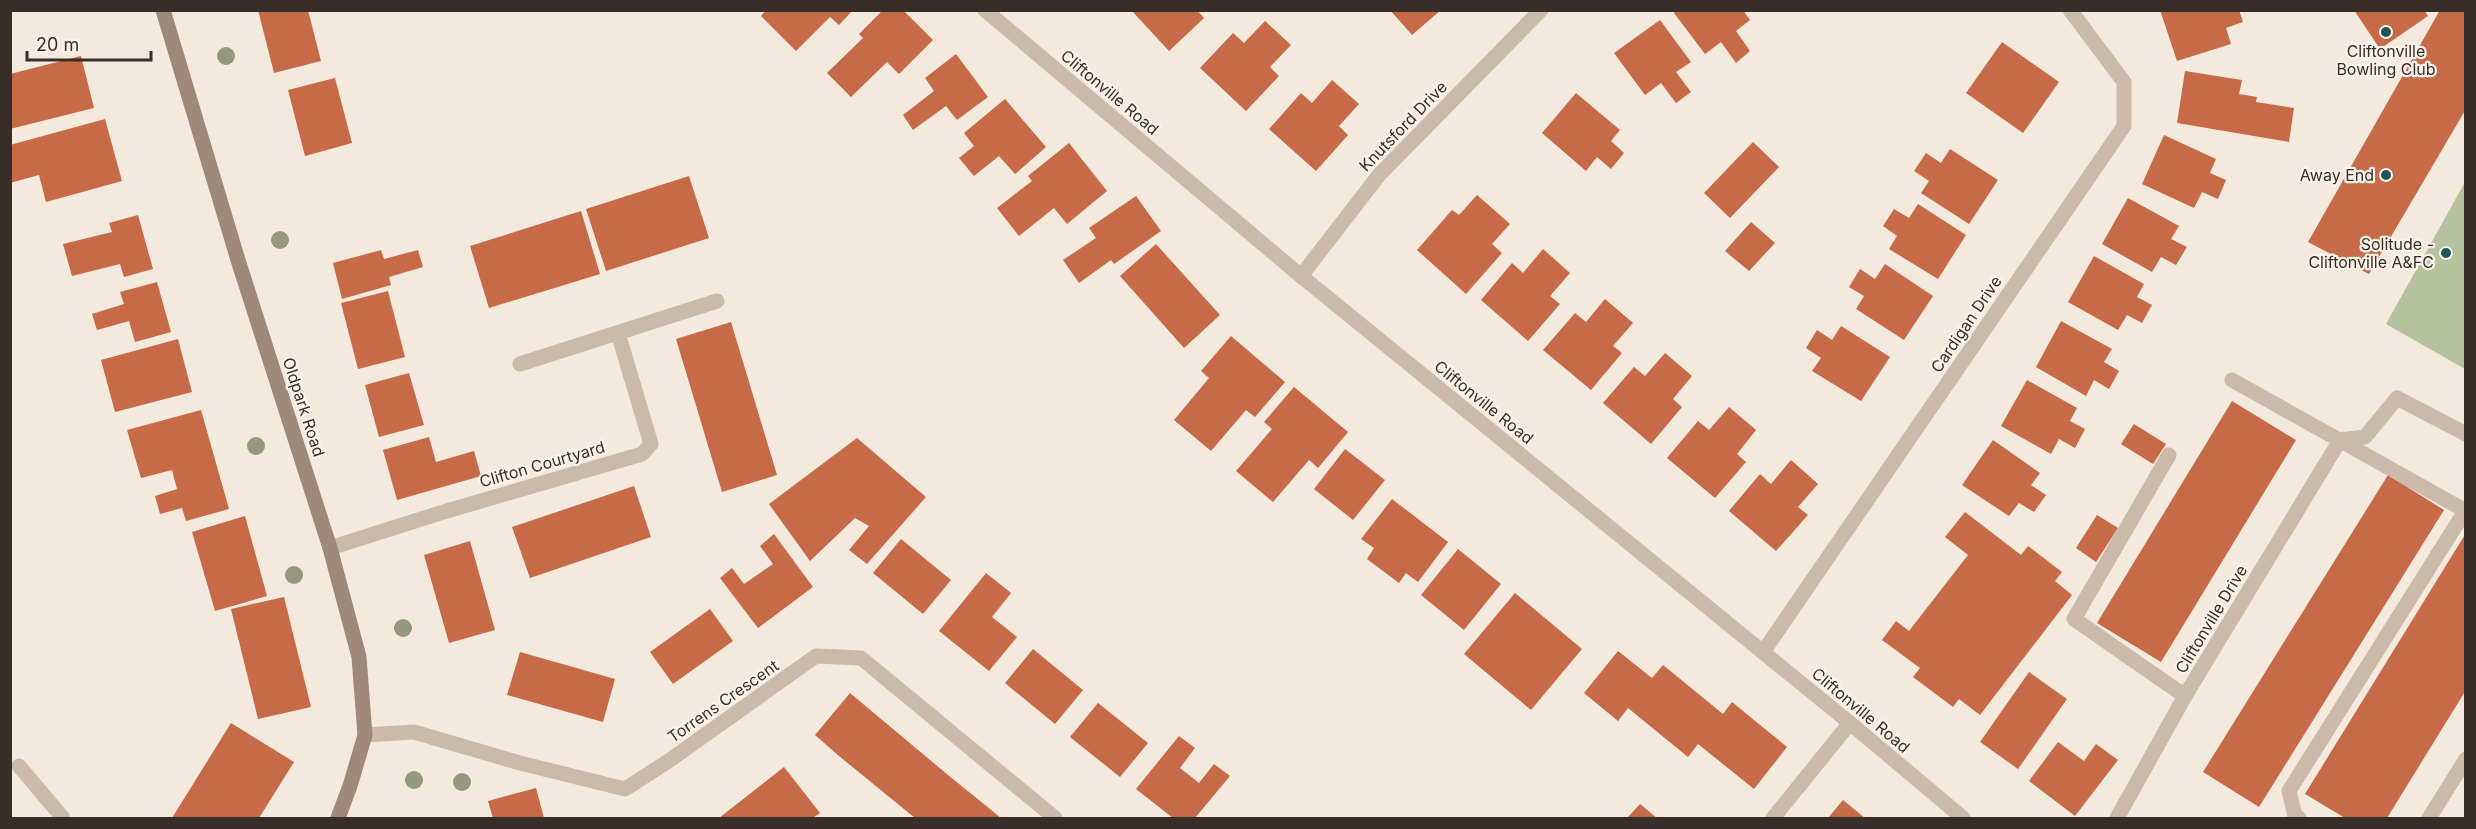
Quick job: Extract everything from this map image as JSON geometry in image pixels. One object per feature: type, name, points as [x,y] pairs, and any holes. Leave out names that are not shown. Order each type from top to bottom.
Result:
[{"type":"main road","name":"Oldpark Road","points":[[163,10],[238,260],[330,548],[359,657],[365,735],[338,819]]},
{"type":"street","name":"Cliftonville Road","points":[[986,10],[1300,276],[1850,723],[1963,819]]},
{"type":"street","name":"Knutsford Drive","points":[[1300,276],[1379,175],[1541,10]]},
{"type":"street","name":"Cardigan Drive","points":[[1762,652],[2124,126],[2124,82],[2070,10]]},
{"type":"street","points":[[520,364],[717,301]]},
{"type":"street","name":"Clifton Courtyard","points":[[330,548],[642,454],[651,444],[618,333]]},
{"type":"street","points":[[2232,380],[2465,511],[2289,791],[2295,816],[2299,819]]},
{"type":"street","points":[[2340,440],[2365,437],[2397,398],[2466,434]]},
{"type":"street","name":"Cliftonville Drive","points":[[2117,819],[2186,696],[2340,440]]},
{"type":"street","points":[[2169,455],[2074,619],[2186,696]]},
{"type":"street","name":"Torrens Crescent","points":[[365,735],[414,732],[520,763],[625,789],[667,762],[816,656],[861,658],[1055,819]]},
{"type":"street","points":[[1773,819],[1850,723]]},
{"type":"street","points":[[2429,819],[2466,759]]},
{"type":"street","points":[[19,766],[63,819]]},
{"type":"green space","name":"Solitude - Cliftonville A&FC","points":[[2465,182],[2465,369],[2386,324]]},
{"type":"building","points":[[258,10],[308,10],[321,61],[274,73]]},
{"type":"building","points":[[766,10],[853,10],[839,25],[830,17],[796,51],[761,16]]},
{"type":"building","points":[[883,10],[903,10],[933,40],[899,74],[887,62],[851,97],[827,73],[863,38],[859,34]]},
{"type":"building","points":[[1131,10],[1197,10],[1204,18],[1169,51]]},
{"type":"building","points":[[1390,10],[1441,10],[1412,35]]},
{"type":"building","points":[[1676,10],[1743,10],[1750,20],[1736,31],[1750,51],[1736,63],[1721,42],[1705,54],[1674,13]]},
{"type":"building","points":[[2160,10],[2239,10],[2243,22],[2226,28],[2231,44],[2177,61]]},
{"type":"building","name":"Cliftonville Bowling Club","points":[[2354,10],[2424,10],[2428,16],[2380,49]]},
{"type":"building","name":"Away End","points":[[2440,10],[2466,10],[2466,109],[2369,274],[2308,242]]},
{"type":"building","points":[[1660,20],[1691,62],[1676,72],[1691,92],[1676,103],[1661,83],[1645,95],[1614,53]]},
{"type":"building","points":[[1265,21],[1291,45],[1270,67],[1279,76],[1246,111],[1200,68],[1233,33],[1244,43]]},
{"type":"building","points":[[2002,42],[2059,82],[2023,133],[1966,93]]},
{"type":"building","points":[[956,54],[988,97],[957,120],[946,106],[913,130],[903,115],[934,91],[925,78]]},
{"type":"building","points":[[81,56],[94,108],[10,129],[10,74]]},
{"type":"building","points":[[2185,71],[2242,80],[2239,94],[2257,97],[2256,102],[2294,108],[2289,142],[2177,123]]},
{"type":"building","points":[[335,78],[352,143],[305,156],[288,90]]},
{"type":"building","points":[[1332,80],[1359,104],[1339,126],[1348,135],[1316,171],[1269,129],[1301,93],[1312,103]]},
{"type":"building","points":[[1576,93],[1620,130],[1611,141],[1624,153],[1611,169],[1597,157],[1586,171],[1542,133]]},
{"type":"building","points":[[1005,99],[1046,147],[1015,174],[999,156],[974,176],[959,158],[974,146],[964,133]]},
{"type":"building","points":[[105,119],[122,181],[46,202],[39,175],[10,183],[10,145]]},
{"type":"building","points":[[2164,135],[2216,159],[2210,173],[2226,180],[2218,199],[2202,192],[2194,208],[2142,184]]},
{"type":"building","points":[[1753,142],[1779,167],[1730,218],[1704,193]]},
{"type":"building","points":[[1069,143],[1107,191],[1067,224],[1054,208],[1019,236],[997,208],[1032,181],[1028,176]]},
{"type":"building","points":[[1950,149],[1998,180],[1969,224],[1921,193],[1929,181],[1914,171],[1926,153],[1941,163]]},
{"type":"building","points":[[689,176],[709,238],[606,271],[586,209]]},
{"type":"building","points":[[1477,195],[1510,224],[1492,244],[1502,253],[1466,294],[1417,250],[1452,210],[1459,215]]},
{"type":"building","points":[[1136,196],[1161,231],[1114,264],[1111,260],[1079,283],[1063,260],[1096,238],[1089,228]]},
{"type":"building","points":[[2128,198],[2179,226],[2171,239],[2187,247],[2176,265],[2161,257],[2152,272],[2102,244]]},
{"type":"building","points":[[1918,204],[1966,235],[1938,279],[1889,249],[1897,236],[1883,226],[1894,209],[1909,218]]},
{"type":"building","points":[[581,211],[600,274],[489,308],[470,246]]},
{"type":"building","points":[[138,215],[153,269],[124,277],[120,264],[72,276],[63,244],[112,232],[109,223]]},
{"type":"building","points":[[1751,222],[1775,243],[1749,271],[1725,251]]},
{"type":"building","points":[[1156,244],[1220,315],[1184,348],[1120,276]]},
{"type":"building","points":[[1543,249],[1570,273],[1550,296],[1560,304],[1528,341],[1481,300],[1512,263],[1523,273]]},
{"type":"building","points":[[381,250],[384,259],[418,250],[423,267],[389,277],[391,285],[342,299],[333,263]]},
{"type":"building","points":[[2094,256],[2144,284],[2137,297],[2152,305],[2142,323],[2127,315],[2118,330],[2068,302]]},
{"type":"building","points":[[1885,264],[1933,296],[1904,340],[1856,309],[1864,296],[1849,287],[1860,269],[1875,279]]},
{"type":"building","points":[[157,282],[171,332],[135,342],[129,321],[97,330],[92,314],[124,304],[120,292]]},
{"type":"building","points":[[388,291],[405,357],[358,369],[341,303]]},
{"type":"building","points":[[1605,299],[1633,323],[1613,346],[1622,353],[1591,390],[1543,350],[1575,313],[1586,322]]},
{"type":"building","points":[[2061,321],[2112,349],[2104,362],[2119,371],[2109,389],[2094,380],[2086,396],[2036,367]]},
{"type":"building","points":[[731,322],[777,475],[722,492],[676,339]]},
{"type":"building","points":[[1841,326],[1890,357],[1861,401],[1812,371],[1821,358],[1806,348],[1817,330],[1832,340]]},
{"type":"building","points":[[1231,336],[1285,382],[1255,417],[1246,410],[1211,451],[1174,420],[1209,378],[1201,371]]},
{"type":"building","points":[[178,339],[192,392],[115,412],[101,360]]},
{"type":"building","points":[[1665,353],[1692,376],[1673,399],[1682,407],[1651,444],[1603,403],[1634,367],[1645,376]]},
{"type":"building","points":[[409,373],[424,425],[379,437],[365,385]]},
{"type":"building","points":[[2027,380],[2077,408],[2070,421],[2085,429],[2075,448],[2059,439],[2051,454],[2001,426]]},
{"type":"building","points":[[1294,387],[1348,432],[1318,468],[1309,460],[1273,502],[1236,471],[1272,429],[1264,422]]},
{"type":"building","points":[[2232,401],[2296,440],[2161,662],[2097,623]]},
{"type":"building","points":[[1729,407],[1756,430],[1737,454],[1746,462],[1715,498],[1667,458],[1698,421],[1709,430]]},
{"type":"building","points":[[201,410],[229,509],[186,521],[182,508],[160,514],[155,496],[177,489],[172,470],[141,478],[127,430]]},
{"type":"building","points":[[2134,424],[2166,444],[2153,464],[2121,444]]},
{"type":"building","points":[[429,437],[436,462],[474,451],[481,476],[397,500],[383,450]]},
{"type":"building","points":[[857,438],[926,497],[867,564],[849,550],[869,526],[855,518],[810,561],[769,504]]},
{"type":"building","points":[[1993,440],[2040,473],[2031,485],[2046,495],[2034,512],[2019,503],[2009,516],[1962,485]]},
{"type":"building","points":[[1345,449],[1385,480],[1353,520],[1314,489]]},
{"type":"building","points":[[1791,460],[1818,484],[1798,507],[1808,515],[1776,551],[1729,511],[1760,474],[1771,484]]},
{"type":"building","points":[[2388,475],[2444,510],[2259,807],[2203,772]]},
{"type":"building","points":[[634,486],[651,537],[530,578],[512,527]]},
{"type":"building","points":[[1392,499],[1448,542],[1418,582],[1406,573],[1399,583],[1367,559],[1374,548],[1361,539]]},
{"type":"building","points":[[1965,512],[2021,555],[2028,546],[2062,572],[2055,581],[2072,595],[1980,715],[1959,699],[1953,707],[1913,677],[1920,668],[1882,640],[1896,621],[1909,631],[1968,555],[1945,537]]},
{"type":"building","points":[[2097,515],[2118,528],[2096,562],[2076,548]]},
{"type":"building","points":[[245,516],[267,596],[215,611],[192,532]]},
{"type":"building","points":[[2466,533],[2466,690],[2387,818],[2345,818],[2305,794]]},
{"type":"building","points":[[774,534],[813,587],[758,628],[720,578],[732,568],[744,584],[773,564],[760,546]]},
{"type":"building","points":[[901,539],[951,580],[923,614],[873,573]]},
{"type":"building","points":[[470,541],[495,630],[449,643],[424,555]]},
{"type":"building","points":[[1458,549],[1501,584],[1464,630],[1421,595]]},
{"type":"building","points":[[986,573],[1011,593],[992,617],[1017,637],[989,671],[939,631]]},
{"type":"building","points":[[1515,593],[1582,649],[1531,710],[1464,654]]},
{"type":"building","points":[[284,597],[311,707],[258,719],[231,609]]},
{"type":"building","points":[[710,609],[733,641],[673,684],[650,652]]},
{"type":"building","points":[[1033,649],[1083,690],[1055,724],[1005,683]]},
{"type":"building","points":[[1618,651],[1652,678],[1663,665],[1723,714],[1732,702],[1787,747],[1754,789],[1698,744],[1688,757],[1628,708],[1618,721],[1584,693]]},
{"type":"building","points":[[520,652],[615,679],[603,722],[507,695]]},
{"type":"building","points":[[2029,672],[2067,699],[2018,769],[1980,742]]},
{"type":"building","points":[[850,693],[1001,818],[915,818],[839,756],[815,735]]},
{"type":"building","points":[[1098,703],[1148,743],[1120,777],[1070,737]]},
{"type":"building","points":[[231,723],[294,762],[259,818],[172,818]]},
{"type":"building","points":[[1179,736],[1195,748],[1180,768],[1199,783],[1214,764],[1230,776],[1195,818],[1173,818],[1136,789]]},
{"type":"building","points":[[2058,742],[2084,761],[2096,744],[2118,760],[2075,816],[2029,781]]},
{"type":"building","points":[[784,767],[820,813],[813,818],[719,818]]},
{"type":"building","points":[[536,788],[544,818],[493,818],[488,801]]},
{"type":"building","points":[[1843,800],[1865,818],[1828,818]]},
{"type":"building","points":[[1640,804],[1657,818],[1627,818]]},
{"type":"place","name":"Cliftonville Bowling Club","points":[[2386,32]]},
{"type":"place","name":"Away End","points":[[2386,175]]},
{"type":"place","name":"Solitude - Cliftonville A&FC","points":[[2446,253]]}]
